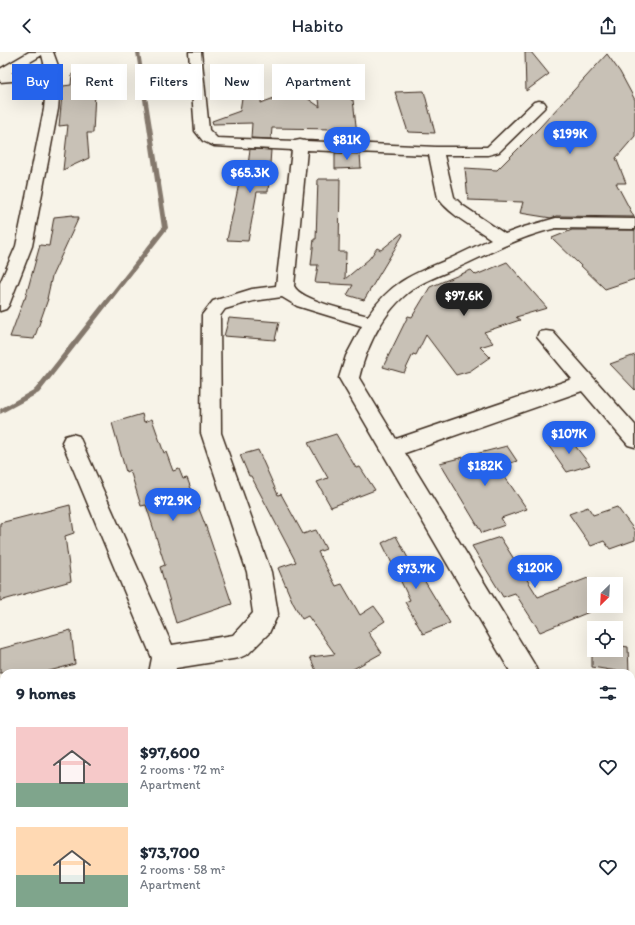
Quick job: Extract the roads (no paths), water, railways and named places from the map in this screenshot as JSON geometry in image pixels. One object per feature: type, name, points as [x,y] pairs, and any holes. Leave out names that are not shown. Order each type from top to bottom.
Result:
[{"type":"street","points":[[0,74],[38,52]]},
{"type":"street","points":[[47,52],[51,64]]},
{"type":"street","points":[[195,52],[202,131],[214,142],[300,144],[436,151],[488,150],[494,149],[539,105]]},
{"type":"street","points":[[0,78],[12,77]]},
{"type":"street","points":[[0,305],[24,246],[52,100]]},
{"type":"street","points":[[300,144],[285,286],[287,291],[289,294],[303,302],[372,323]]},
{"type":"street","points":[[436,151],[446,198],[456,208],[505,241]]},
{"type":"street","points":[[523,669],[349,378],[351,367],[372,323],[399,290],[413,281],[505,241],[544,226],[556,223],[635,224]]},
{"type":"street","points":[[72,442],[163,665],[238,646],[260,625],[266,614],[259,572],[211,433],[211,315],[219,305],[252,294],[287,291]]},
{"type":"street","points":[[546,337],[635,439]]},
{"type":"street","points":[[391,449],[586,382]]},
{"type":"waterway","points":[[0,412],[37,391],[165,228],[138,52]]}]
